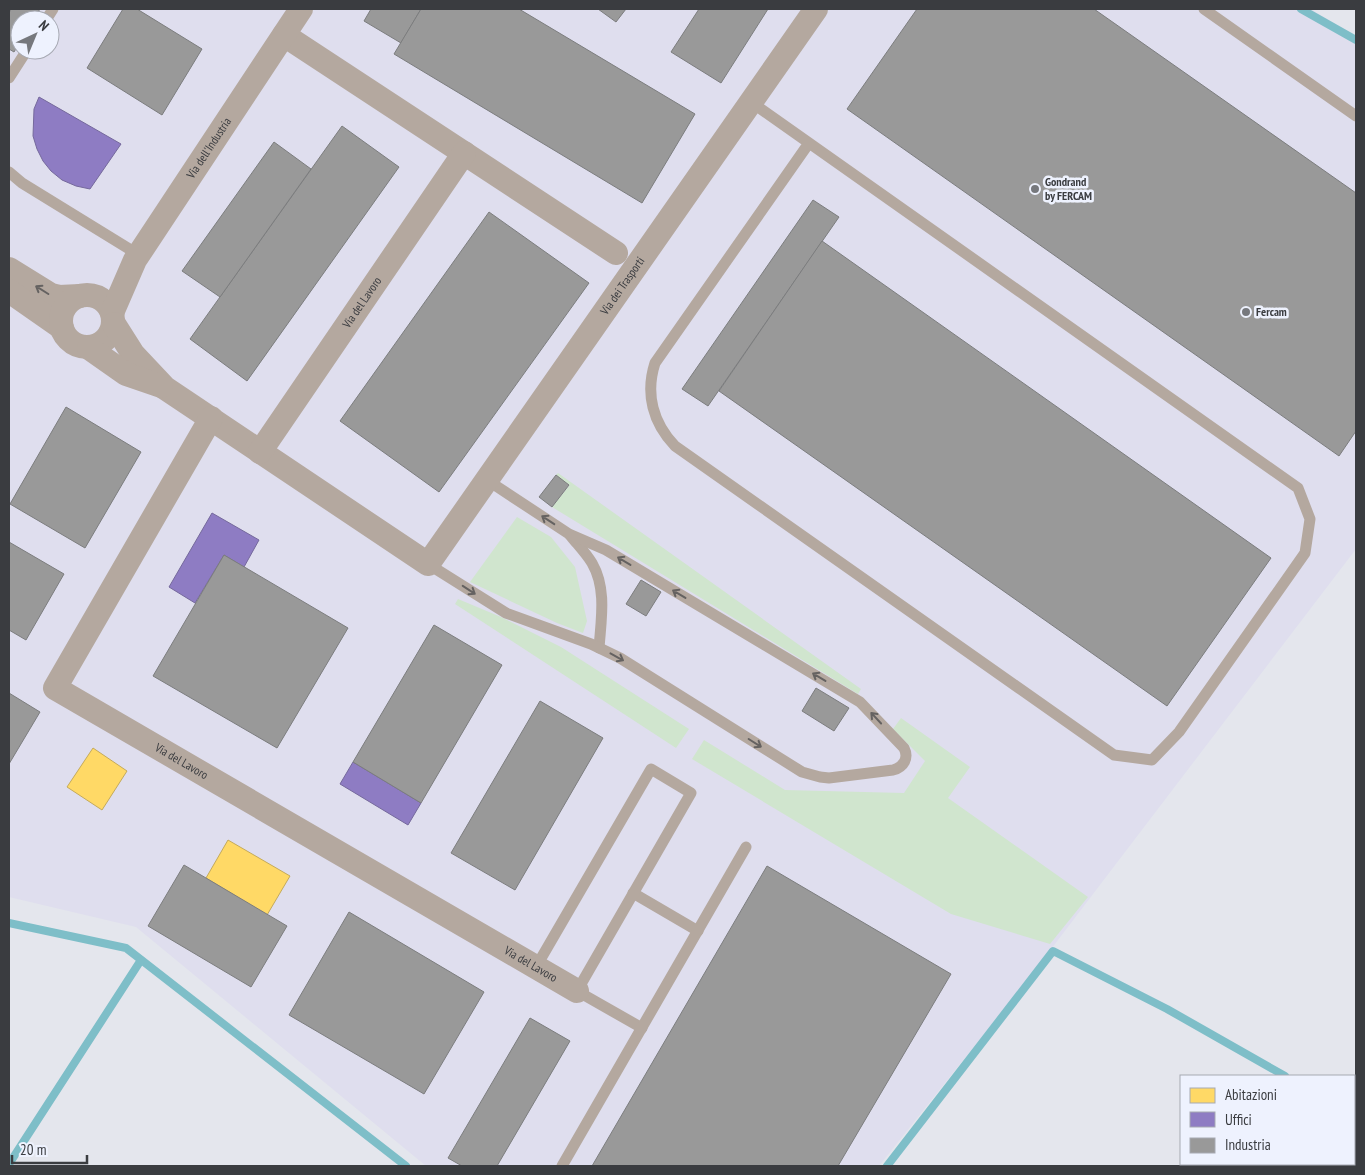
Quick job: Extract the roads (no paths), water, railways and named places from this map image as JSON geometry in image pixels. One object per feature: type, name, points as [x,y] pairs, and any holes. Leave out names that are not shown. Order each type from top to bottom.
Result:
[{"type":"street","name":"Via dell'Industria","points":[[113,318],[137,258],[301,9]]},
{"type":"street","name":"Via dei Trasporti","points":[[428,564],[816,9]]},
{"type":"street","points":[[284,35],[616,253]]},
{"type":"street","name":"Via del Lavoro","points":[[260,452],[464,153]]},
{"type":"street","name":"Via dell'Industria","points":[[83,296],[137,258]]},
{"type":"street","points":[[9,269],[50,295],[59,297],[83,296],[102,300],[108,306],[133,354],[165,388]]},
{"type":"street","points":[[9,291],[62,328]]},
{"type":"street","points":[[83,296],[72,300],[61,316],[62,328],[70,342],[81,347],[97,346],[107,339],[113,318]]},
{"type":"street","points":[[89,348],[126,374],[165,388],[428,564]]},
{"type":"street","name":"Via del Lavoro","points":[[211,418],[55,688],[577,991]]},
{"type":"lane","points":[[1204,9],[1356,116]]},
{"type":"lane","points":[[9,78],[20,60]]},
{"type":"lane","points":[[751,102],[810,143],[1298,488],[1310,519],[1305,553],[1180,732],[1152,760],[1114,755],[675,446],[666,436],[654,409],[650,393],[650,378],[655,363],[810,143]]},
{"type":"lane","points":[[9,172],[22,183],[137,258]]},
{"type":"lane","points":[[428,564],[506,613],[599,648],[620,658],[799,771],[829,778],[893,770],[902,766],[906,760],[904,748],[860,702],[606,550],[569,534],[487,480]]},
{"type":"lane","points":[[569,534],[589,558],[599,578],[602,601],[599,648]]},
{"type":"lane","points":[[536,967],[651,769],[691,793],[577,991],[642,1028]]},
{"type":"lane","points":[[562,1166],[746,847]]},
{"type":"lane","points":[[633,893],[698,931]]},
{"type":"waterway","points":[[1301,9],[1356,40]]},
{"type":"waterway","points":[[9,923],[126,948],[406,1166]]},
{"type":"waterway","points":[[887,1166],[1053,951],[1167,1009],[1283,1075]]},
{"type":"waterway","points":[[9,1164],[141,960]]},
{"type":"place","name":"Gondrand by FERCAM","points":[[1035,189]]},
{"type":"place","name":"Fercam","points":[[1246,312]]}]
